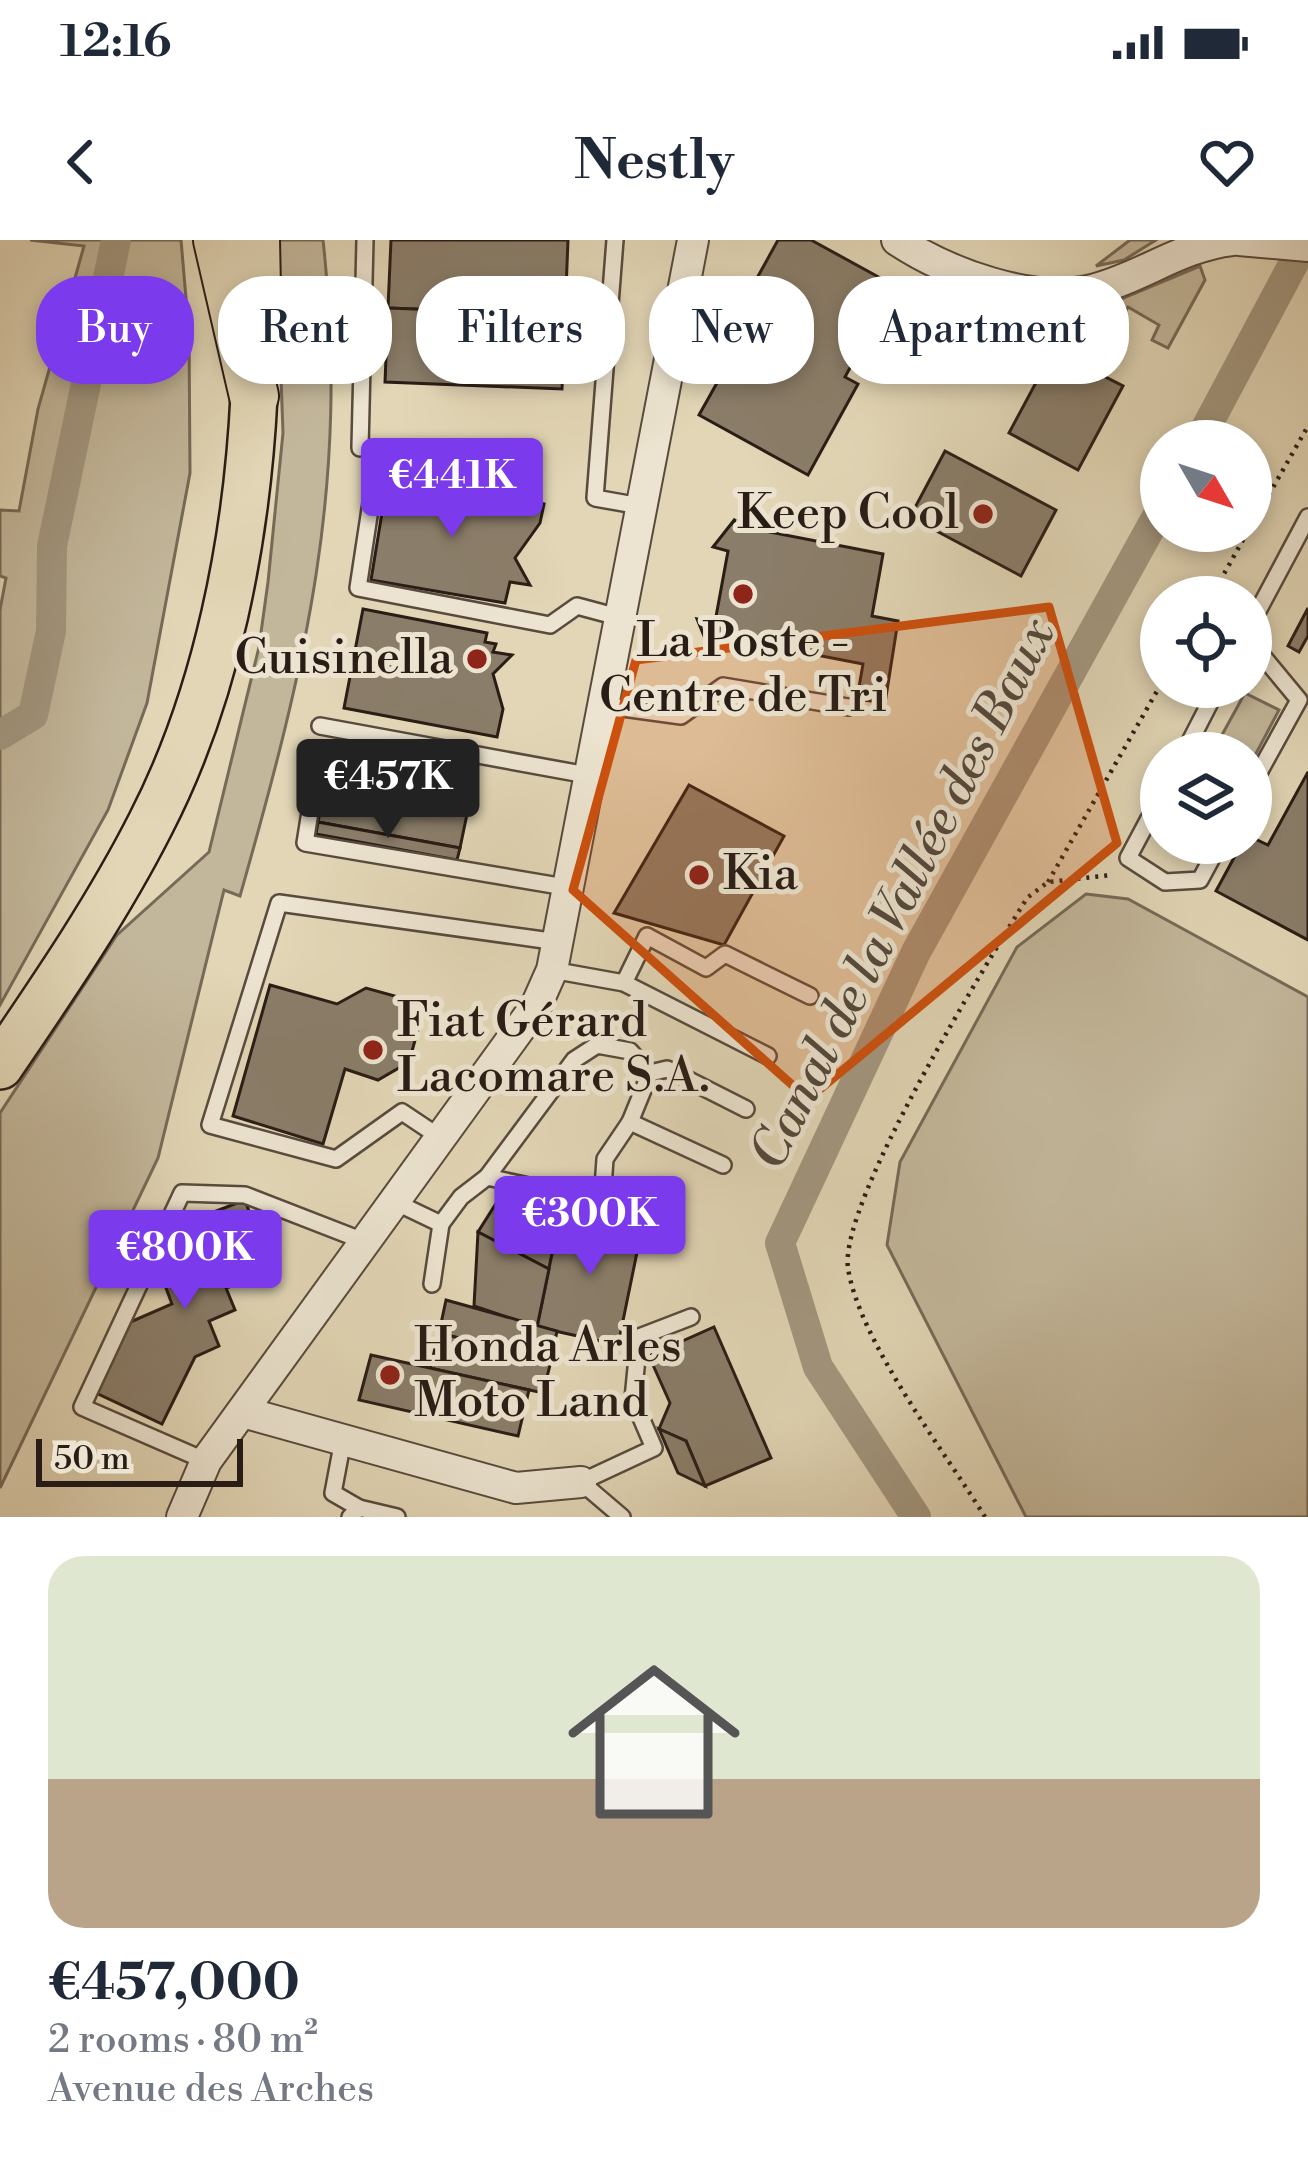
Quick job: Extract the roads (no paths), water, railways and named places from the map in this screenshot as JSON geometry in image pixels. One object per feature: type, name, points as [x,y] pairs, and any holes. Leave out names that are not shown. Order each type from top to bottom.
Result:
[{"type":"highway","points":[[218,240],[254,396]]},
{"type":"highway","points":[[237,240],[254,396]]},
{"type":"highway","points":[[254,396],[260,286],[255,240]]},
{"type":"main road","points":[[0,1066],[153,821],[198,707],[238,538],[254,396]]},
{"type":"street","points":[[897,240],[972,274],[1054,295],[1093,290],[1184,250],[1235,240],[1308,246]]},
{"type":"street","points":[[182,1517],[206,1461],[536,1006],[555,956],[694,241]]},
{"type":"street","points":[[243,1412],[516,1488],[581,1482]]},
{"type":"lane","points":[[360,448],[365,240]]},
{"type":"lane","points":[[615,240],[595,498],[640,506]]},
{"type":"lane","points":[[372,496],[358,588],[550,625],[577,606],[618,617]]},
{"type":"lane","points":[[1272,585],[1308,518]]},
{"type":"lane","points":[[1272,667],[1299,700],[1272,749]]},
{"type":"lane","points":[[601,705],[681,716],[723,686],[848,706]]},
{"type":"lane","points":[[320,726],[587,776]]},
{"type":"lane","points":[[320,750],[304,843],[565,886]]},
{"type":"lane","points":[[1140,837],[1129,858],[1166,882],[1200,880],[1209,864]]},
{"type":"lane","points":[[441,1138],[402,1112],[336,1159],[210,1126],[279,903],[555,956],[624,983],[768,1056]]},
{"type":"lane","points":[[624,983],[647,936],[706,968],[725,954],[810,996]]},
{"type":"lane","points":[[432,1284],[442,1224],[460,1197],[487,1177],[574,1060],[597,1045],[630,1051],[650,1073]]},
{"type":"lane","points":[[650,1073],[668,1069],[746,1109]]},
{"type":"lane","points":[[487,1177],[602,1202],[605,1159],[630,1123],[650,1073]]},
{"type":"lane","points":[[630,1123],[723,1165]]},
{"type":"lane","points":[[206,1461],[82,1407],[182,1193],[245,1195],[366,1242]]},
{"type":"lane","points":[[395,1202],[442,1224]]},
{"type":"lane","points":[[622,1517],[581,1482],[654,1448],[633,1399],[639,1337],[691,1317]]},
{"type":"lane","points":[[343,1440],[333,1493],[354,1513],[397,1517]]},
{"type":"waterway","points":[[0,735],[33,715],[51,631],[52,546],[116,240]]},
{"type":"waterway","name":"Canal de la Vallée des Baux","points":[[1210,420],[1306,240]]},
{"type":"waterway","name":"Canal de la Vallée des Baux","points":[[916,1517],[818,1367],[780,1243],[916,952],[1140,547]]},
{"type":"place","name":"Keep Cool","points":[[983,514]]},
{"type":"place","name":"La Poste - Centre de Tri","points":[[743,594]]},
{"type":"place","name":"Cuisinella","points":[[477,659]]},
{"type":"place","name":"Kia","points":[[699,875]]},
{"type":"place","name":"Fiat Gérard Lacomare S.A.","points":[[373,1050]]},
{"type":"place","name":"Honda Arles Moto Land","points":[[390,1375]]}]
